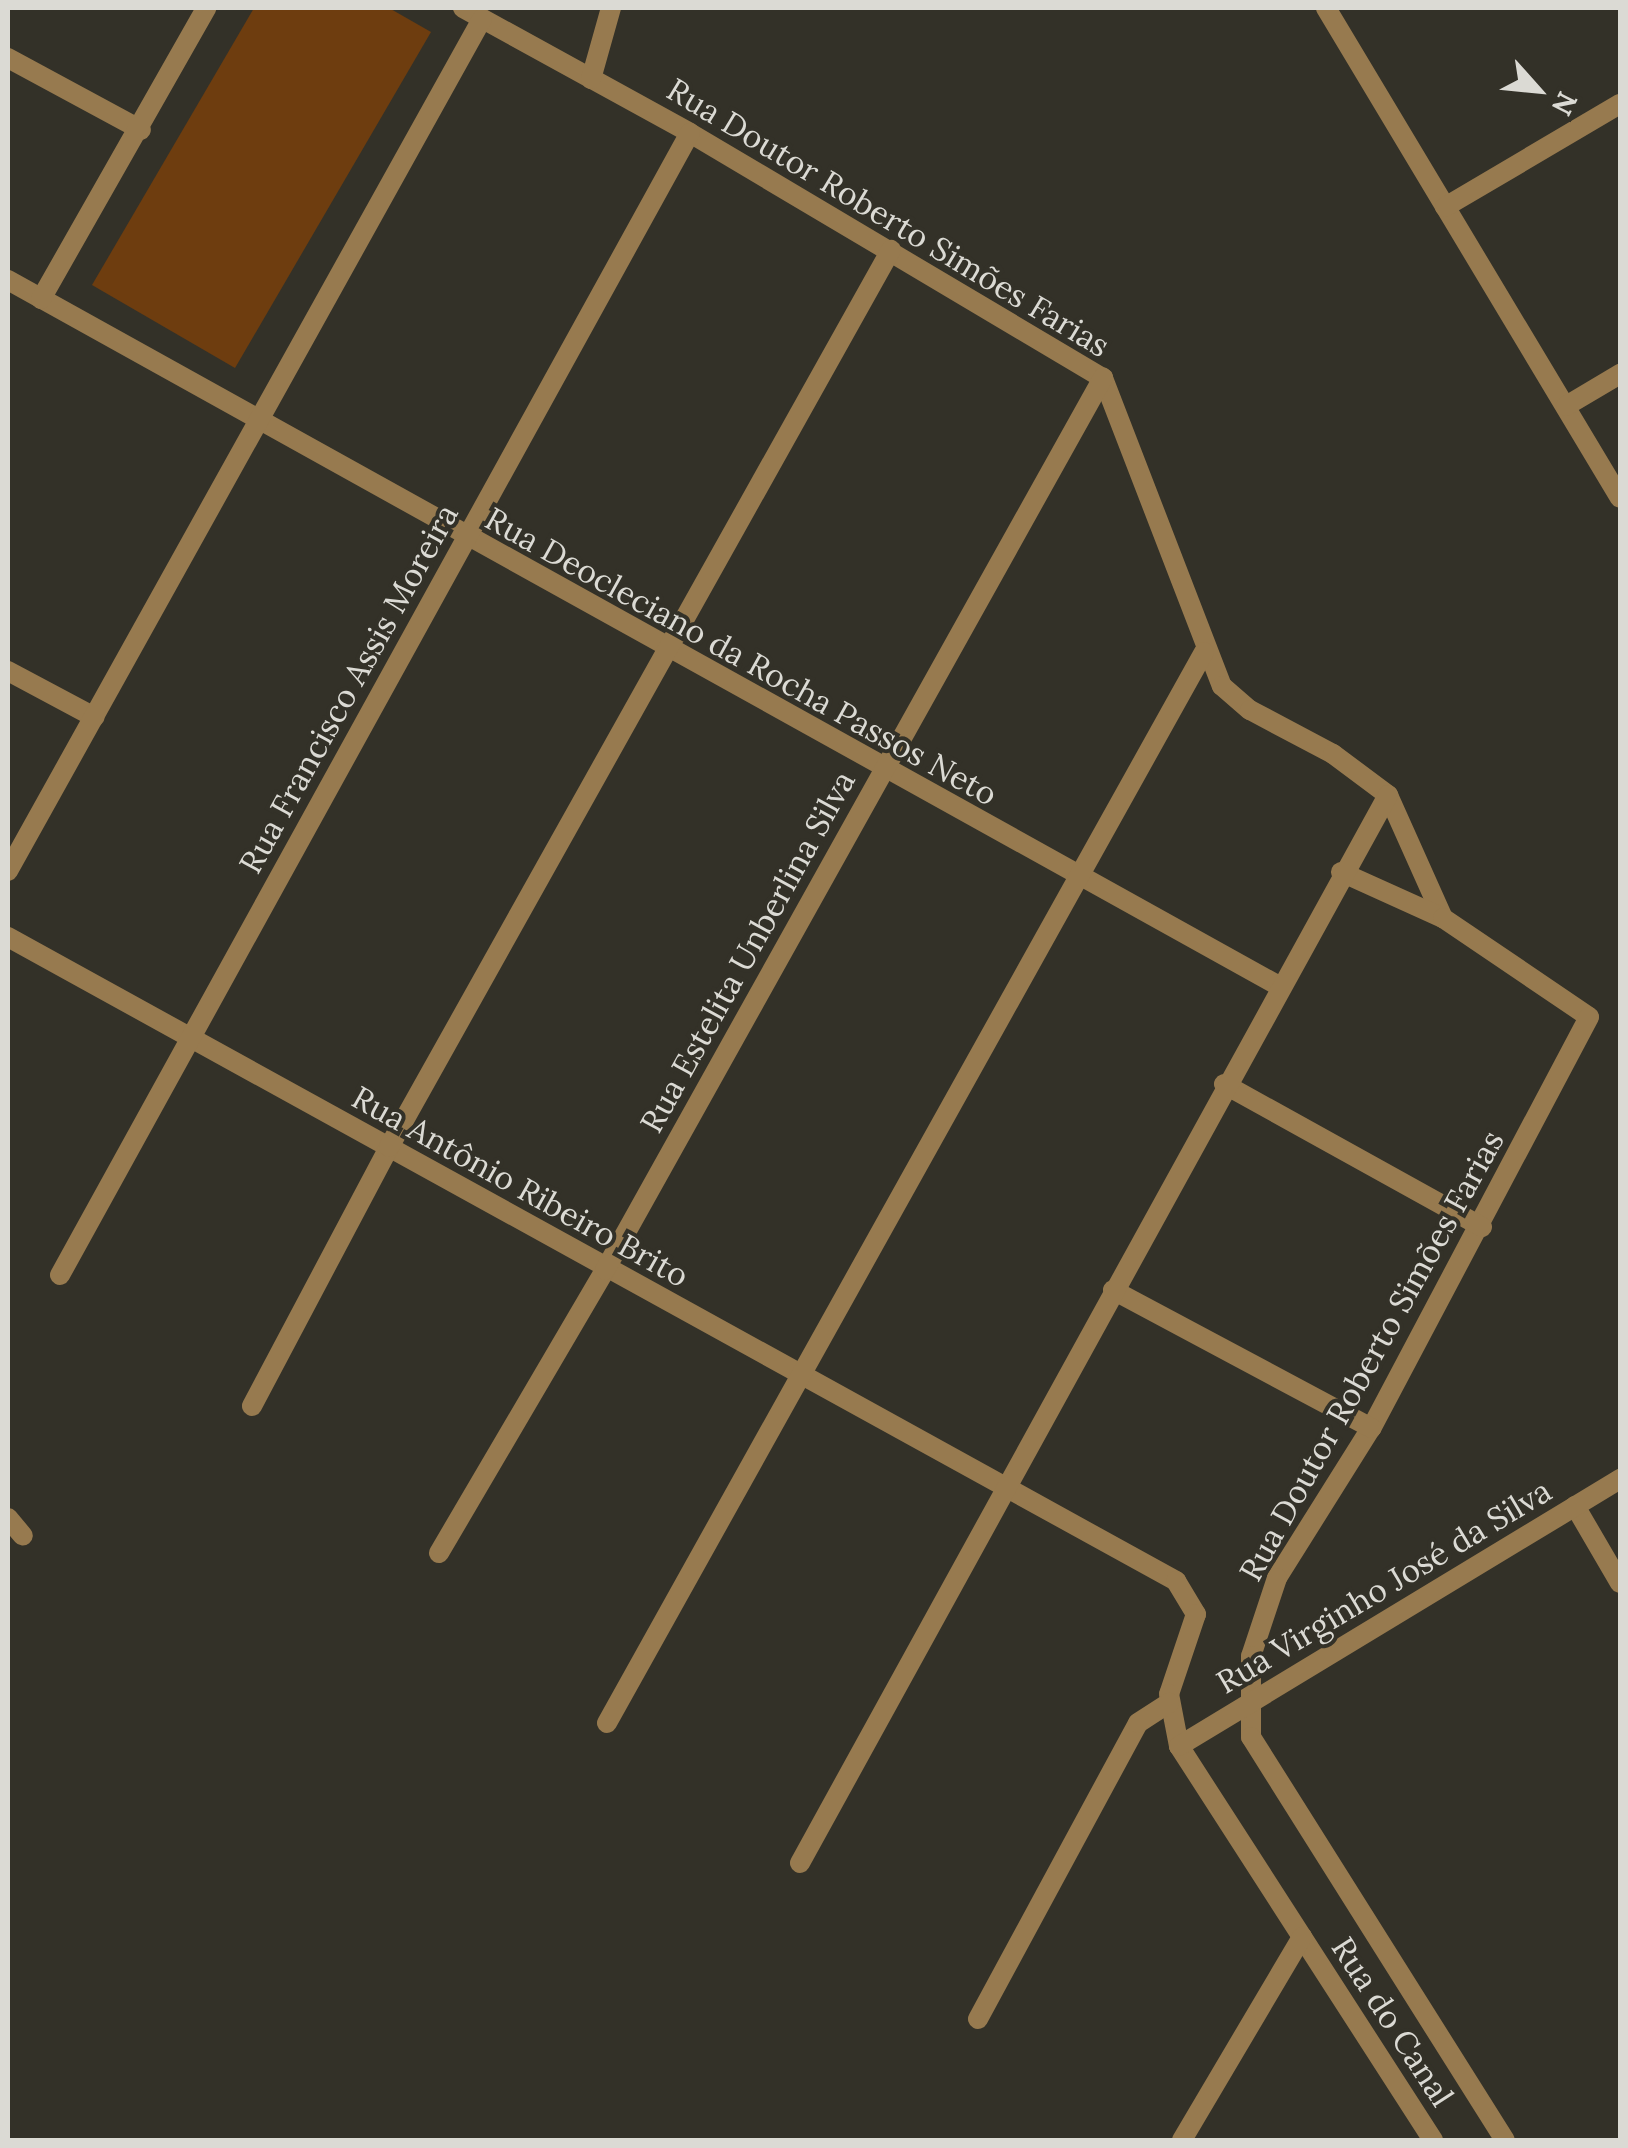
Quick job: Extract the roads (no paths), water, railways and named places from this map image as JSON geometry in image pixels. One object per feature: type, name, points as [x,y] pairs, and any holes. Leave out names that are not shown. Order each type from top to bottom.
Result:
[{"type":"street","points":[[42,299],[141,130],[206,8]]},
{"type":"street","name":"Rua Doutor Roberto Simões Farias","points":[[464,8],[690,132],[1103,378],[1204,652],[1222,686],[1250,710],[1333,754],[1388,795],[1443,918]]},
{"type":"street","points":[[591,80],[612,8]]},
{"type":"street","points":[[1333,10],[1445,207],[1620,498]]},
{"type":"street","points":[[8,871],[482,19]]},
{"type":"street","points":[[8,58],[141,130]]},
{"type":"street","points":[[1445,207],[1620,104]]},
{"type":"street","name":"Rua Francisco Assis Moreira","points":[[60,1275],[690,132]]},
{"type":"street","points":[[252,1406],[389,1147],[891,250]]},
{"type":"street","name":"Rua Deocleciano da Rocha Passos Neto","points":[[8,280],[259,425],[1080,880],[1279,986]]},
{"type":"street","points":[[1566,406],[1620,374]]},
{"type":"street","name":"Rua Estelita Unberlina Silva","points":[[439,1552],[606,1270],[1103,378]]},
{"type":"street","points":[[607,1723],[1204,652]]},
{"type":"street","points":[[8,671],[94,718]]},
{"type":"street","points":[[800,1863],[1224,1084],[1388,795]]},
{"type":"street","name":"Rua Doutor Roberto Simões Farias","points":[[1341,872],[1443,918],[1589,1018],[1482,1227],[1371,1428],[1276,1578],[1250,1656],[1251,1736],[1506,2140]]},
{"type":"street","name":"Rua Antônio Ribeiro Brito","points":[[8,938],[801,1378],[1005,1486],[1188,1592],[1194,1626],[1172,1672],[1169,1702],[1179,1746]]},
{"type":"street","points":[[1224,1084],[1482,1227]]},
{"type":"street","points":[[1114,1290],[1371,1428]]},
{"type":"street","name":"Rua Virginho José da Silva","points":[[1179,1746],[1620,1479]]},
{"type":"street","points":[[1575,1506],[1620,1583]]},
{"type":"street","points":[[8,1518],[22,1536]]},
{"type":"street","points":[[978,2019],[1138,1724],[1169,1702]]},
{"type":"street","name":"Rua do Canal","points":[[1179,1746],[1432,2140]]},
{"type":"street","name":"Rua do Canal","points":[[1182,2140],[1302,1937]]}]
